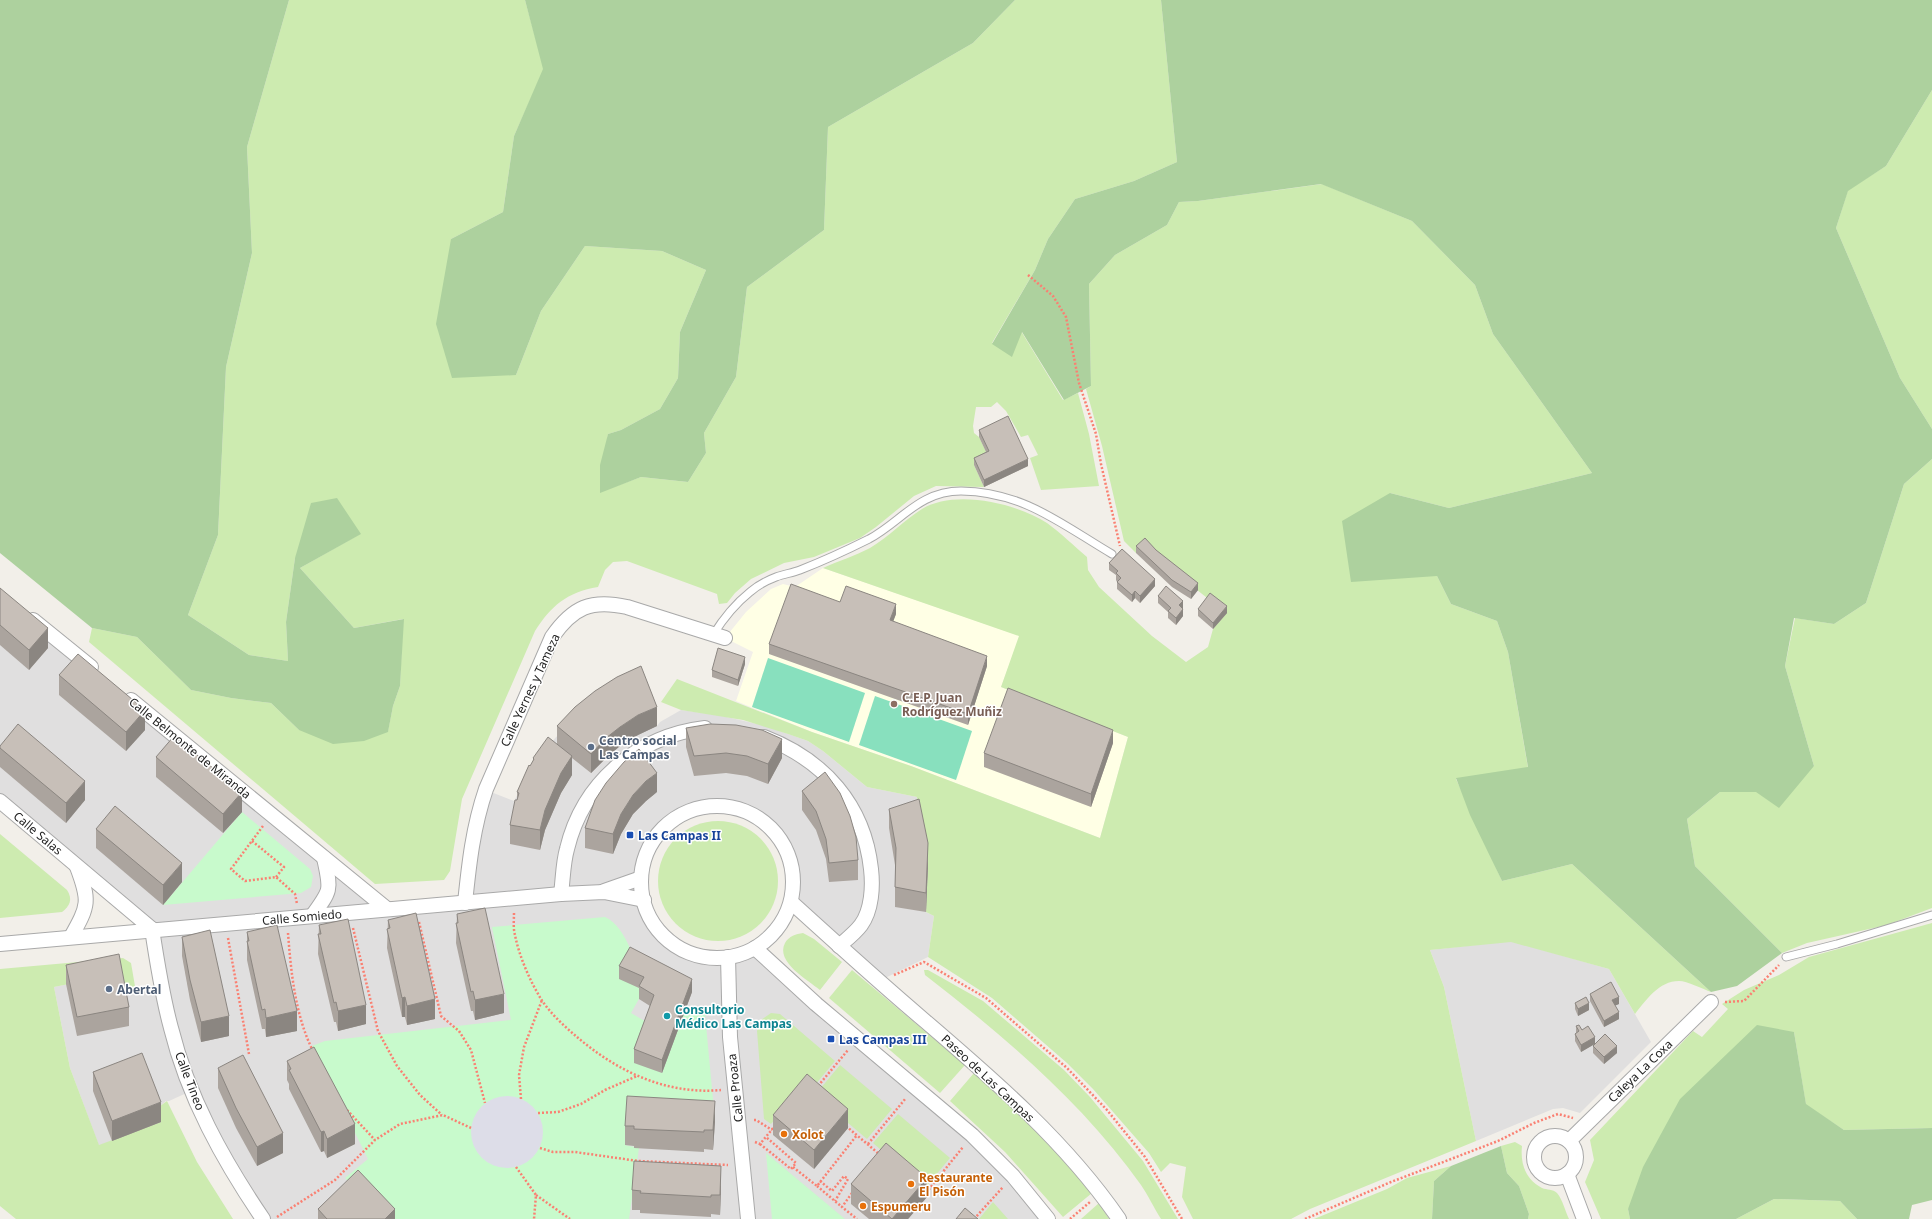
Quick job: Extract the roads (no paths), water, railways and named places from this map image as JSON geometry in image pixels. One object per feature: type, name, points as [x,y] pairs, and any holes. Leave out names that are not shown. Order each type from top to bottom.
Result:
[{"type":"street","name":"Calle Yernes y Tameza","points":[[465,903],[473,837],[478,811],[552,638],[568,616],[589,606],[613,604],[627,607],[719,637]]},
{"type":"street","points":[[25,613],[99,674]]},
{"type":"street","name":"Calle Belmonte de Miranda","points":[[124,694],[387,909]]},
{"type":"street","points":[[562,894],[567,848],[573,827],[584,806],[610,771],[627,757],[662,738],[681,732],[719,728]]},
{"type":"street","points":[[753,733],[785,746],[817,767],[844,795],[861,826],[866,840],[873,880],[870,901],[861,925],[839,946]]},
{"type":"street","name":"Calle Salas","points":[[0,801],[152,929]]},
{"type":"street","points":[[712,806],[728,807],[744,811],[760,819],[774,831],[784,845],[790,860],[793,877],[791,902],[785,917],[776,930],[755,948],[728,957],[710,957],[693,954],[669,942],[652,919],[644,900],[641,878],[647,854],[655,840],[673,821],[694,810],[712,806]]},
{"type":"street","points":[[299,918],[327,896],[330,884],[324,858]]},
{"type":"street","name":"Calle Salas","points":[[71,937],[86,908],[86,891],[76,865]]},
{"type":"street","name":"Calle Somiedo","points":[[604,892],[641,878]]},
{"type":"street","name":"Calle Somiedo","points":[[0,944],[152,929],[299,918],[562,894],[604,892],[644,900]]},
{"type":"street","name":"Paseo de Las Campas","points":[[791,902],[839,946],[975,1063],[1028,1113],[1068,1154],[1119,1219]]},
{"type":"street","name":"Calle Tineo","points":[[152,929],[171,1029],[189,1083],[211,1136],[237,1181],[263,1219]]},
{"type":"street","points":[[755,948],[856,1040],[972,1135],[1013,1176],[1048,1219]]},
{"type":"street","name":"Calle Proaza","points":[[728,957],[730,1037],[748,1219]]},
{"type":"street","name":"Caleya La Coxa","points":[[1569,1141],[1711,1002]]},
{"type":"street","points":[[1558,1136],[1569,1141],[1576,1154],[1575,1163],[1567,1174],[1560,1177],[1546,1175],[1536,1165],[1535,1152],[1543,1140],[1549,1137],[1558,1136]]},
{"type":"street","points":[[1567,1174],[1584,1219]]},
{"type":"lane","points":[[719,637],[725,615],[732,611],[750,592],[777,576],[799,571],[870,539],[920,502],[937,494],[959,491],[975,492],[1021,502],[1048,514],[1112,554]]},
{"type":"lane","points":[[1786,957],[1837,944],[1932,915]]},
{"type":"place","name":"C.E.P. Juan Rodríguez Muñiz","points":[[894,704]]},
{"type":"place","name":"Centro social Las Campas","points":[[591,747]]},
{"type":"place","name":"Las Campas II","points":[[630,835]]},
{"type":"place","name":"Abertal","points":[[109,989]]},
{"type":"place","name":"Consultorio Médico Las Campas","points":[[667,1016]]},
{"type":"place","name":"Las Campas III","points":[[831,1039]]},
{"type":"place","name":"Xolot","points":[[784,1134]]},
{"type":"place","name":"Restaurante El Pisón","points":[[911,1184]]},
{"type":"place","name":"Espumeru","points":[[863,1206]]}]
